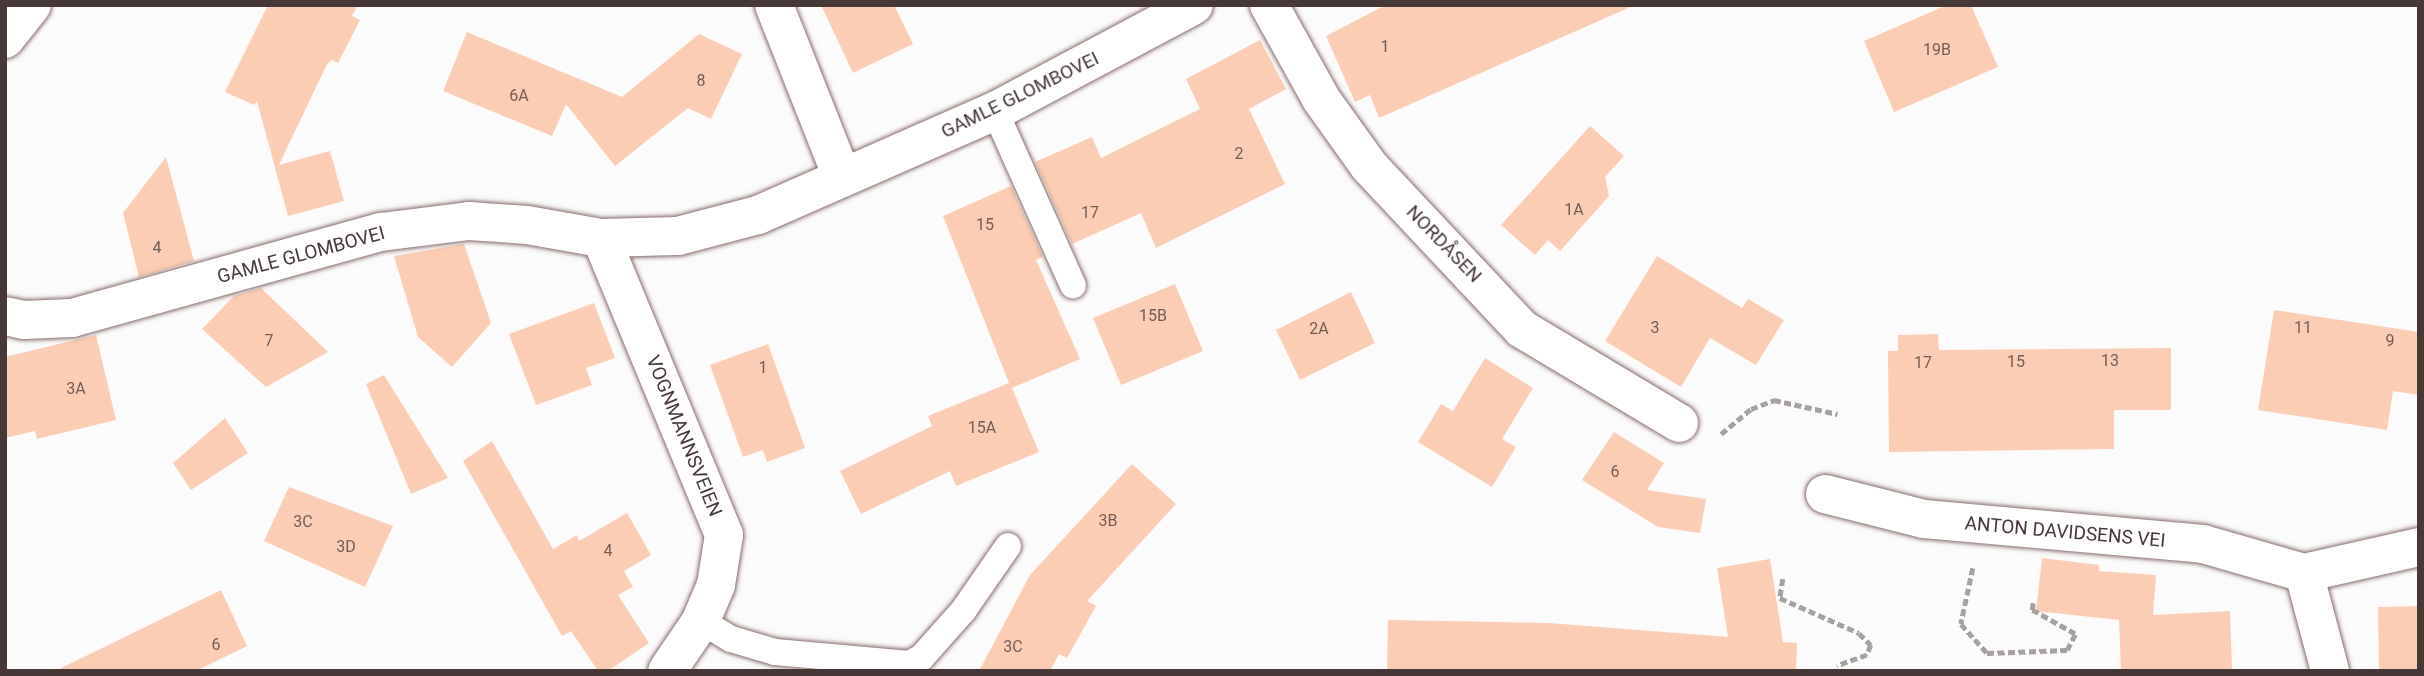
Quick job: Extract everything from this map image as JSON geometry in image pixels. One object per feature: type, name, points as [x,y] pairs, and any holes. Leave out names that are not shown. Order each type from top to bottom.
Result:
[{"type":"street","points":[[5,38],[32,5]]},
{"type":"street","points":[[774,5],[842,177]]},
{"type":"street","name":"GAMLE GLOMBOVEI","points":[[5,316],[24,320],[72,318],[381,232],[469,221],[527,225],[601,238],[678,236],[758,215],[995,111],[1194,5]]},
{"type":"street","name":"NORDÅSEN","points":[[1269,5],[1321,99],[1369,166],[1522,329],[1679,423]]},
{"type":"street","name":"VOGNMANNSVEIEN","points":[[601,238],[724,535],[716,585],[701,621],[667,671]]},
{"type":"street","name":"ANTON DAVIDSENS VEI","points":[[1825,494],[1924,519],[2203,544],[2304,573],[2419,547]]},
{"type":"street","points":[[2304,573],[2329,671]]},
{"type":"lane","points":[[995,111],[1073,285]]},
{"type":"lane","points":[[701,621],[731,639],[775,652],[909,664],[922,657],[963,611],[1008,546]]},
{"type":"path","points":[[1679,423],[1716,437],[1751,409],[1774,400],[1837,414]]},
{"type":"path","points":[[1973,568],[1961,624],[1987,653],[2067,650],[2076,634],[2032,610],[2033,602]]},
{"type":"path","points":[[1783,579],[1780,598],[1858,633],[1871,645],[1867,655],[1837,666]]},
{"type":"building","points":[[268,5],[358,5],[352,16],[360,20],[338,63],[332,60],[327,64],[279,165],[330,151],[344,201],[288,216],[257,101],[254,105],[225,92]]},
{"type":"building","points":[[821,5],[894,5],[913,44],[853,73]]},
{"type":"building","points":[[1386,5],[1635,5],[1379,118],[1370,95],[1355,102],[1326,36]]},
{"type":"building","points":[[1947,5],[1971,5],[1998,67],[1894,112],[1864,41]]},
{"type":"building","points":[[467,32],[622,97],[699,34],[742,54],[711,119],[688,108],[615,166],[566,104],[552,136],[443,91]]},
{"type":"building","points":[[1260,40],[1286,89],[1249,109],[1285,184],[1156,248],[1141,213],[1072,244],[1035,162],[1092,137],[1101,158],[1200,109],[1186,79]]},
{"type":"building","points":[[1590,126],[1624,156],[1605,177],[1609,196],[1560,251],[1548,240],[1535,255],[1501,225]]},
{"type":"building","points":[[166,157],[194,261],[139,277],[123,213]]},
{"type":"building","points":[[1011,186],[1043,257],[1036,260],[1080,359],[1012,388],[1039,452],[956,486],[950,471],[861,514],[840,471],[932,426],[928,416],[1009,383],[943,216]]},
{"type":"building","points":[[464,244],[491,323],[452,367],[418,337],[394,256]]},
{"type":"building","points":[[1657,256],[1742,308],[1748,299],[1784,320],[1756,365],[1710,338],[1681,387],[1605,341]]},
{"type":"building","points":[[1175,284],[1203,351],[1121,385],[1093,318]]},
{"type":"building","points":[[261,288],[328,352],[266,387],[202,329],[234,296]]},
{"type":"building","points":[[1351,292],[1375,343],[1300,380],[1276,330]]},
{"type":"building","points":[[594,303],[615,358],[586,368],[592,385],[536,405],[509,334]]},
{"type":"building","points":[[2274,310],[2419,332],[2419,395],[2393,391],[2387,430],[2258,410]]},
{"type":"building","points":[[1938,334],[1939,350],[2171,348],[2171,410],[2114,410],[2114,449],[1889,452],[1888,351],[1898,351],[1898,335]]},
{"type":"building","points":[[96,335],[116,420],[37,439],[35,431],[5,438],[5,357]]},
{"type":"building","points":[[768,344],[805,448],[767,462],[763,450],[743,457],[710,365]]},
{"type":"building","points":[[1485,358],[1533,388],[1502,439],[1516,447],[1492,487],[1418,442],[1441,404],[1453,411]]},
{"type":"building","points":[[384,375],[448,478],[411,494],[366,384]]},
{"type":"building","points":[[225,418],[248,453],[191,490],[173,463]]},
{"type":"building","points":[[1614,432],[1664,463],[1647,490],[1706,499],[1700,533],[1658,527],[1582,480]]},
{"type":"building","points":[[492,441],[553,549],[577,535],[579,541],[627,513],[651,555],[624,571],[633,587],[618,595],[649,643],[608,671],[598,671],[571,631],[562,636],[463,461]]},
{"type":"building","points":[[1132,464],[1176,504],[1087,601],[1096,606],[1067,658],[1059,654],[1050,671],[979,671],[1030,575]]},
{"type":"building","points":[[289,487],[393,526],[365,587],[264,541]]},
{"type":"building","points":[[2042,558],[2099,565],[2099,571],[2156,575],[2153,615],[2230,611],[2232,671],[2121,671],[2119,620],[2036,611]]},
{"type":"building","points":[[1770,559],[1783,642],[1797,643],[1796,671],[1387,671],[1388,620],[1549,623],[1728,637],[1717,568]]},
{"type":"building","points":[[221,590],[247,646],[196,671],[55,671]]},
{"type":"building","points":[[2419,606],[2419,671],[2379,671],[2378,607]]}]
